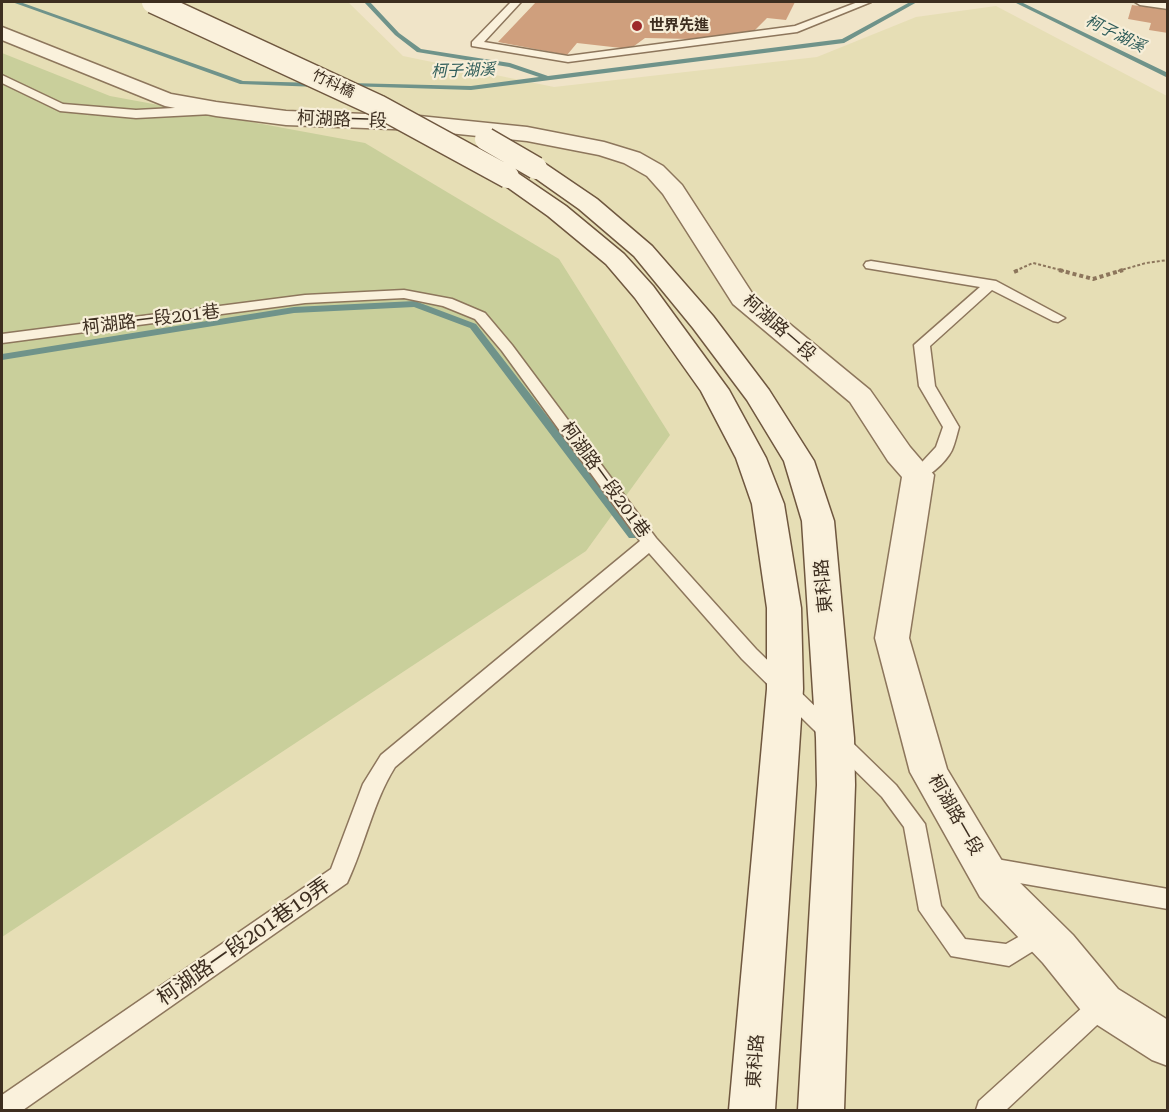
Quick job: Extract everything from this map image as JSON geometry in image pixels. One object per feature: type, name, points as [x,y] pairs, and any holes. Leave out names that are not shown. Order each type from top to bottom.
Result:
[{"type":"street","name":"竹科橋","points":[[153,2],[350,91],[434,134],[522,172]]},
{"type":"street","name":"竹科橋","points":[[194,2],[456,122],[522,172]]},
{"type":"street","name":"柯湖路一段","points":[[2,33],[165,99],[216,109],[286,118],[419,123],[526,134],[604,149],[632,159],[655,171],[673,190],[742,298],[860,396],[899,454],[918,475],[892,638],[929,772],[994,884],[1043,933],[1103,1004],[1167,1045]]},
{"type":"street","name":"東科路","points":[[522,172],[557,211],[615,259],[673,329],[715,390],[751,458],[768,504],[784,608],[785,689],[752,1110]]},
{"type":"street","name":"東科路","points":[[522,172],[588,204],[644,251],[703,322],[759,396],[799,461],[818,521],[836,738],[836,785],[820,1110]]},
{"type":"lane","points":[[516,2],[476,44],[568,59],[796,29],[866,2]]},
{"type":"lane","points":[[1140,2],[1167,6]]},
{"type":"lane","points":[[2,79],[60,107],[136,114],[216,109]]},
{"type":"lane","points":[[871,265],[991,284],[1058,318]]},
{"type":"lane","points":[[918,475],[944,449],[951,428],[927,386],[922,345],[991,284]]},
{"type":"lane","name":"柯湖路一段201巷","points":[[2,338],[305,299],[404,294],[447,302],[480,316],[507,348],[650,542],[749,654],[889,791],[914,824],[930,910],[959,949],[1009,955],[1043,933]]},
{"type":"lane","name":"柯湖路一段201巷19弄","points":[[2,1110],[339,876],[348,858],[374,784],[388,761],[650,542]]},
{"type":"lane","points":[[985,867],[1167,899]]},
{"type":"lane","points":[[988,1110],[1103,1004]]},
{"type":"path","points":[[991,284],[1033,263],[1093,279],[1146,263],[1167,260]]},
{"type":"shaded area","points":[[2,2],[348,2],[403,56],[554,87],[817,57],[916,17],[996,6],[1167,96],[1167,1110],[2,1110]]},
{"type":"green space","points":[[2,53],[110,96],[365,143],[559,259],[670,435],[586,551],[2,937]]},
{"type":"building","name":"世界先進","points":[[536,2],[795,2],[786,20],[767,18],[754,31],[691,39],[645,38],[630,49],[577,43],[567,55],[498,42]]},
{"type":"building","points":[[1132,5],[1168,10],[1168,33],[1149,30],[1151,23],[1128,19]]},
{"type":"waterway","name":"柯子湖溪","points":[[15,2],[242,83],[318,85]]},
{"type":"waterway","points":[[367,2],[397,34],[419,51],[510,65],[545,77]]},
{"type":"waterway","name":"柯子湖溪","points":[[349,85],[471,88],[844,41],[914,2]]},
{"type":"waterway","name":"柯子湖溪","points":[[1017,2],[1168,76]]},
{"type":"waterway","points":[[2,357],[294,310],[415,304],[473,326],[633,535]]},
{"type":"place","name":"世界先進","points":[[637,26]]}]
